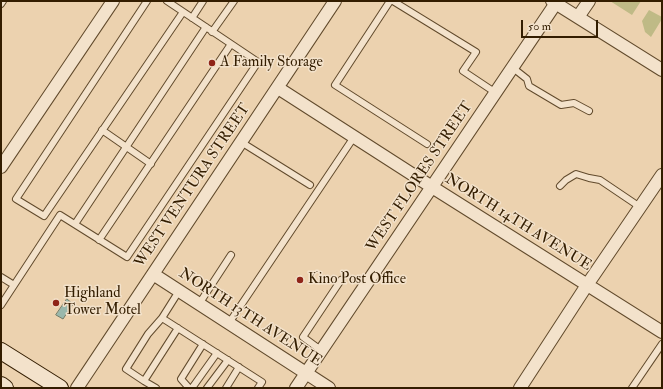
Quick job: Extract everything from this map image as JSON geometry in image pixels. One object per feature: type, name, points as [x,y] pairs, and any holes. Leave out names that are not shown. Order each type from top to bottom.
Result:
[{"type":"main road","points":[[1,351],[60,388]]},
{"type":"main road","points":[[1,385],[5,388]]},
{"type":"street","points":[[1,167],[113,1]]},
{"type":"street","name":"WEST VENTURA STREET","points":[[77,388],[336,1]]},
{"type":"street","points":[[578,18],[588,1]]},
{"type":"street","points":[[554,2],[662,70]]},
{"type":"street","name":"WEST FLORES STREET","points":[[296,388],[513,68],[554,2]]},
{"type":"street","name":"NORTH 14TH AVENUE","points":[[278,88],[662,332]]},
{"type":"street","points":[[520,388],[587,285],[662,175]]},
{"type":"street","name":"NORTH 13TH AVENUE","points":[[153,274],[329,388]]},
{"type":"lane","points":[[55,223],[16,198],[147,1]]},
{"type":"lane","points":[[1,305],[60,215],[127,257],[258,62],[183,12],[177,4],[167,1]]},
{"type":"lane","points":[[192,18],[203,1]]},
{"type":"lane","points":[[212,32],[234,1]]},
{"type":"lane","points":[[390,1],[335,85],[427,144]]},
{"type":"lane","points":[[393,1],[476,52],[463,72],[496,93]]},
{"type":"lane","points":[[44,216],[183,12]]},
{"type":"lane","points":[[75,224],[206,27]]},
{"type":"lane","points":[[100,240],[231,44]]},
{"type":"lane","points":[[513,68],[527,79],[529,86],[560,105],[574,103],[589,111]]},
{"type":"lane","points":[[102,130],[150,164]]},
{"type":"lane","points":[[229,323],[354,137]]},
{"type":"lane","points":[[241,142],[310,185]]},
{"type":"lane","points":[[560,186],[576,174],[600,180],[640,207]]},
{"type":"lane","points":[[199,304],[231,255]]},
{"type":"lane","points":[[1,277],[14,286]]},
{"type":"lane","points":[[322,351],[303,337],[341,280]]},
{"type":"lane","points":[[156,388],[126,369],[148,334],[162,318],[179,291]]},
{"type":"lane","points":[[162,318],[262,382],[258,388]]},
{"type":"lane","points":[[144,381],[178,328]]},
{"type":"lane","points":[[189,388],[181,379],[203,344]]},
{"type":"lane","points":[[632,388],[662,344]]},
{"type":"lane","points":[[192,388],[217,353]]},
{"type":"lane","points":[[207,388],[228,360]]},
{"type":"lane","points":[[226,388],[239,367]]},
{"type":"shaded area","points":[[610,1],[641,1],[632,15]]},
{"type":"shaded area","points":[[649,10],[662,17],[651,37],[645,32],[642,21]]},
{"type":"shaded area","points":[[67,299],[73,304],[63,319],[56,315]]},
{"type":"place","name":"A Family Storage","points":[[212,63]]},
{"type":"place","name":"Kino Post Office","points":[[300,280]]},
{"type":"place","name":"Highland Tower Motel","points":[[56,303]]}]
